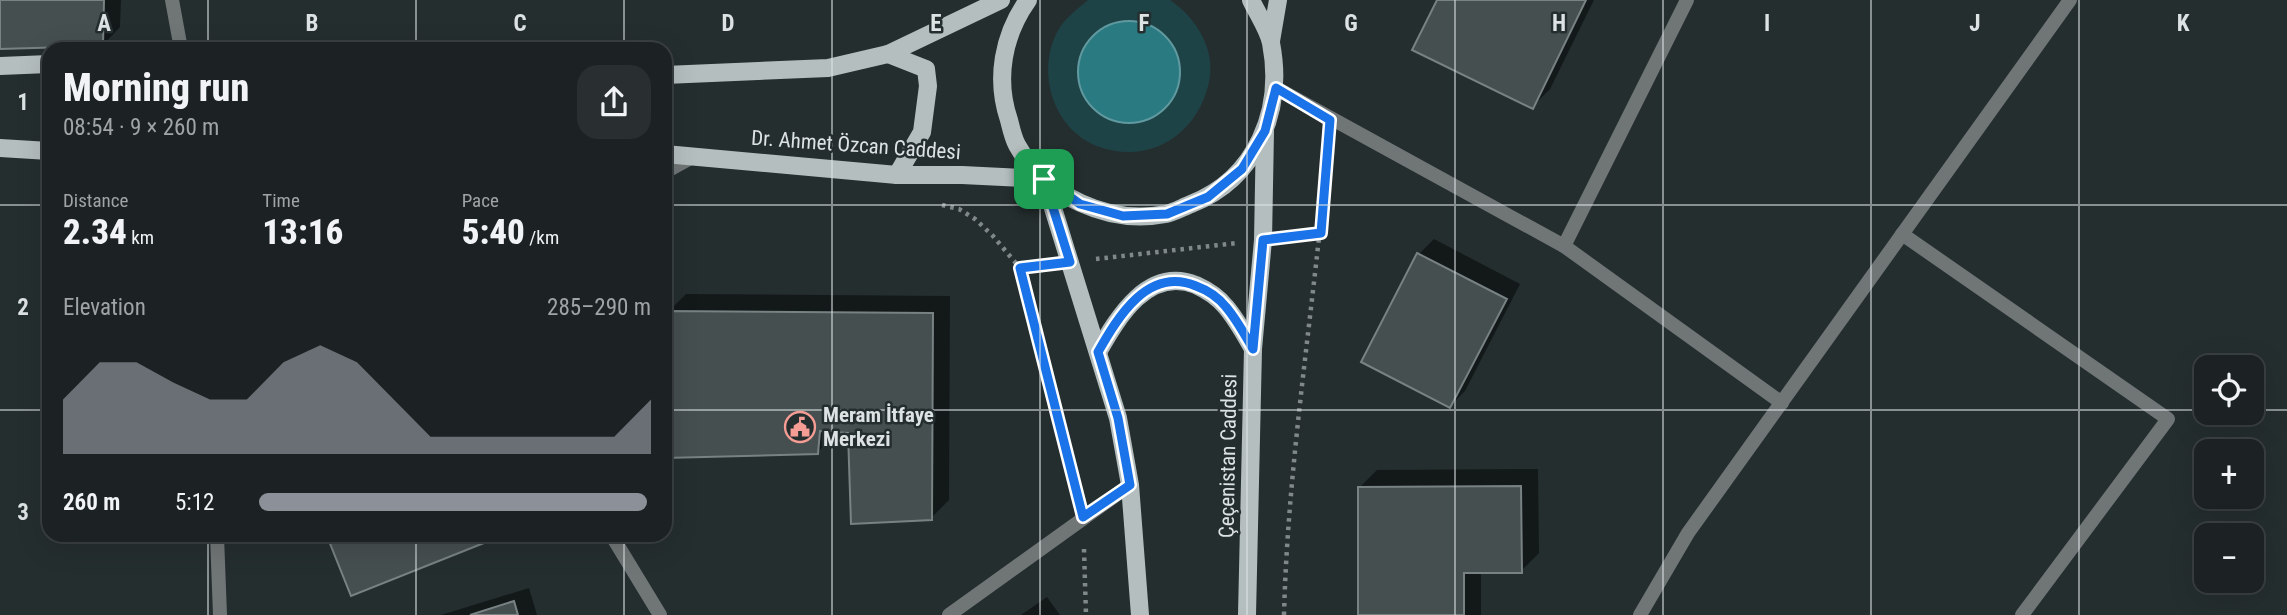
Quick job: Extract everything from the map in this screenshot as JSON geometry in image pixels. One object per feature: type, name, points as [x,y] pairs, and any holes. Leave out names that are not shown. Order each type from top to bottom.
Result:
[{"type":"main road","points":[[672,75],[828,68],[888,54],[1001,0]]},
{"type":"main road","points":[[1028,0],[1016,16],[1002,58],[1003,103],[1017,144],[1044,179],[1072,199],[1123,216],[1167,214],[1208,197],[1242,169],[1265,131],[1276,88],[1271,41],[1278,0]]},
{"type":"main road","points":[[1251,0],[1271,41]]},
{"type":"main road","points":[[888,54],[926,69],[928,86],[922,132],[897,175]]},
{"type":"main road","points":[[0,66],[42,64]]},
{"type":"main road","name":"Çeçenistan Caddesi","points":[[1247,615],[1253,349],[1263,240],[1265,131]]},
{"type":"main road","points":[[0,149],[42,151]]},
{"type":"main road","name":"Dr. Ahmet Özcan Caddesi","points":[[672,154],[897,175],[1044,179]]},
{"type":"main road","points":[[1044,179],[1118,418],[1130,485],[1140,615]]},
{"type":"main road","points":[[1098,352],[1129,305],[1147,289],[1163,282],[1184,281],[1207,290],[1225,305],[1253,349]]},
{"type":"street","points":[[172,0],[180,42]]},
{"type":"street","points":[[1564,246],[1687,0]]},
{"type":"street","points":[[1640,615],[1688,533],[2070,0]]},
{"type":"street","points":[[1276,88],[1564,246],[1782,403]]},
{"type":"street","points":[[672,168],[694,156]]},
{"type":"street","points":[[1902,234],[2168,419],[2022,615]]},
{"type":"street","points":[[949,615],[1130,485]]},
{"type":"street","points":[[217,542],[220,615]]},
{"type":"street","points":[[616,542],[660,615]]},
{"type":"path","points":[[1284,615],[1286,541],[1321,233],[1330,120]]},
{"type":"path","points":[[934,203],[959,209],[975,219],[1020,268],[1083,517],[1086,615]]},
{"type":"path","points":[[1020,268],[1321,233]]},
{"type":"shaded area","points":[[1088,0],[1170,0],[1187,14],[1200,33],[1209,54],[1210,65],[1205,96],[1197,113],[1171,140],[1155,148],[1137,152],[1117,151],[1097,146],[1083,138],[1061,116],[1050,86],[1050,54],[1060,27]]},
{"type":"water","points":[[1129,21],[1148,25],[1165,36],[1176,53],[1180,72],[1176,91],[1165,108],[1148,119],[1129,123],[1110,119],[1093,108],[1082,91],[1078,72],[1082,53],[1093,36],[1110,25]]},
{"type":"building","points":[[0,0],[104,0],[103,42],[42,42],[42,48],[0,49]]},
{"type":"building","points":[[1437,0],[1586,0],[1533,109],[1412,50]]},
{"type":"building","points":[[1417,253],[1507,299],[1450,408],[1361,362]]},
{"type":"building","points":[[672,311],[933,313],[932,520],[851,524],[848,433],[820,431],[818,454],[672,458]]},
{"type":"building","points":[[1521,486],[1522,573],[1464,573],[1464,615],[1358,615],[1358,487]]},
{"type":"building","points":[[329,542],[486,542],[351,596]]},
{"type":"building","points":[[514,601],[518,615],[470,615]]},
{"type":"place","name":"Meram İtfaye Merkezi","points":[[800,427]]},
{"type":"route","points":[[1276,88],[1330,120],[1321,233],[1263,240],[1253,349],[1225,305],[1207,290],[1184,281],[1163,282],[1147,289],[1129,305],[1113,326],[1098,352],[1118,418],[1130,485],[1083,517],[1020,268],[1070,262],[1044,179],[1080,204],[1123,216],[1167,214],[1208,197],[1242,169],[1265,131],[1276,88]]}]
